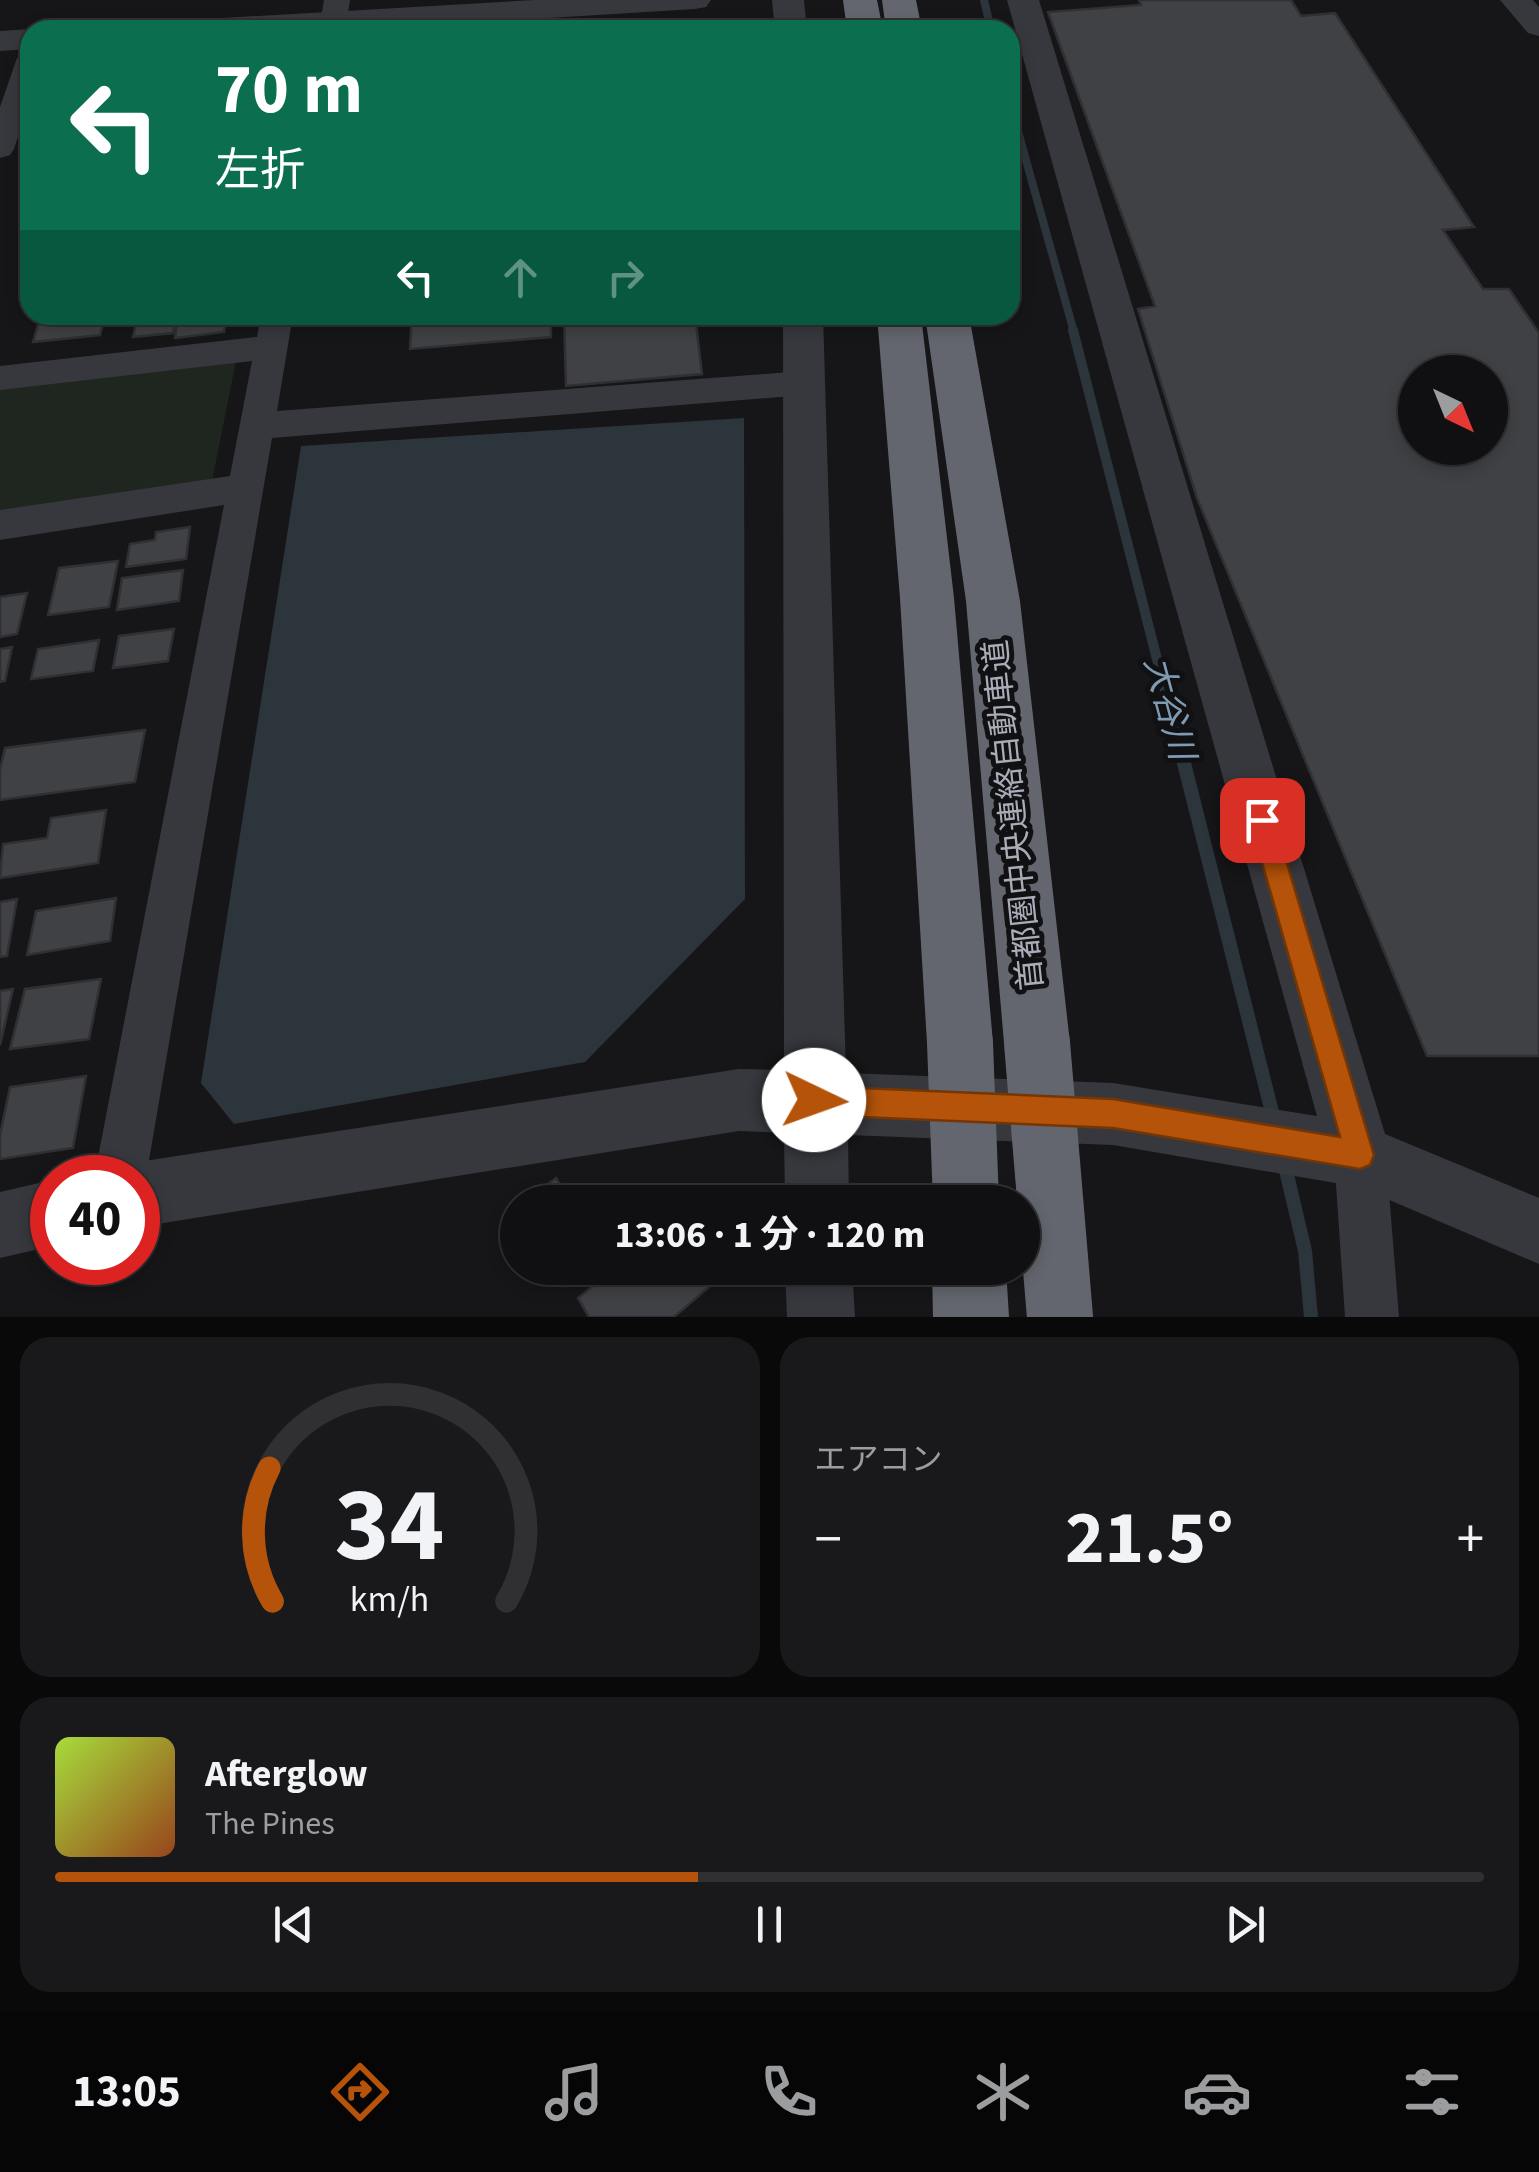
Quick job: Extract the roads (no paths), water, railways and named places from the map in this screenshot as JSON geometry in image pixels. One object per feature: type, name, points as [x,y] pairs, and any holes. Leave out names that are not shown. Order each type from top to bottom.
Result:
[{"type":"highway","name":"首都圏中央連絡自動車道","points":[[901,325],[928,598],[960,1043],[965,1185]]},
{"type":"highway","name":"首都圏中央連絡自動車道","points":[[949,325],[992,602],[1037,1043],[1060,1317]]},
{"type":"highway","points":[[970,1285],[971,1317]]},
{"type":"street","points":[[300,20],[695,0]]},
{"type":"street","points":[[1023,0],[1360,1155],[1372,1317]]},
{"type":"street","points":[[1516,0],[1539,26]]},
{"type":"street","points":[[0,150],[20,89]]},
{"type":"street","points":[[803,325],[816,1185]]},
{"type":"street","points":[[0,378],[273,331],[124,1155]]},
{"type":"street","points":[[255,426],[804,383]]},
{"type":"street","points":[[0,524],[243,488]]},
{"type":"street","points":[[160,1192],[739,1100],[814,1100],[1113,1114],[1360,1155],[1539,1231]]},
{"type":"street","points":[[0,1225],[30,1218]]},
{"type":"street","points":[[820,1285],[821,1317]]},
{"type":"waterway","name":"大谷川","points":[[984,0],[989,20]]},
{"type":"waterway","name":"大谷川","points":[[1020,139],[1074,332]]},
{"type":"waterway","name":"大谷川","points":[[1073,330],[1183,761]]},
{"type":"waterway","name":"大谷川","points":[[1183,759],[1274,1120]]},
{"type":"waterway","name":"大谷川","points":[[1284,1162],[1305,1251],[1311,1317]]}]
